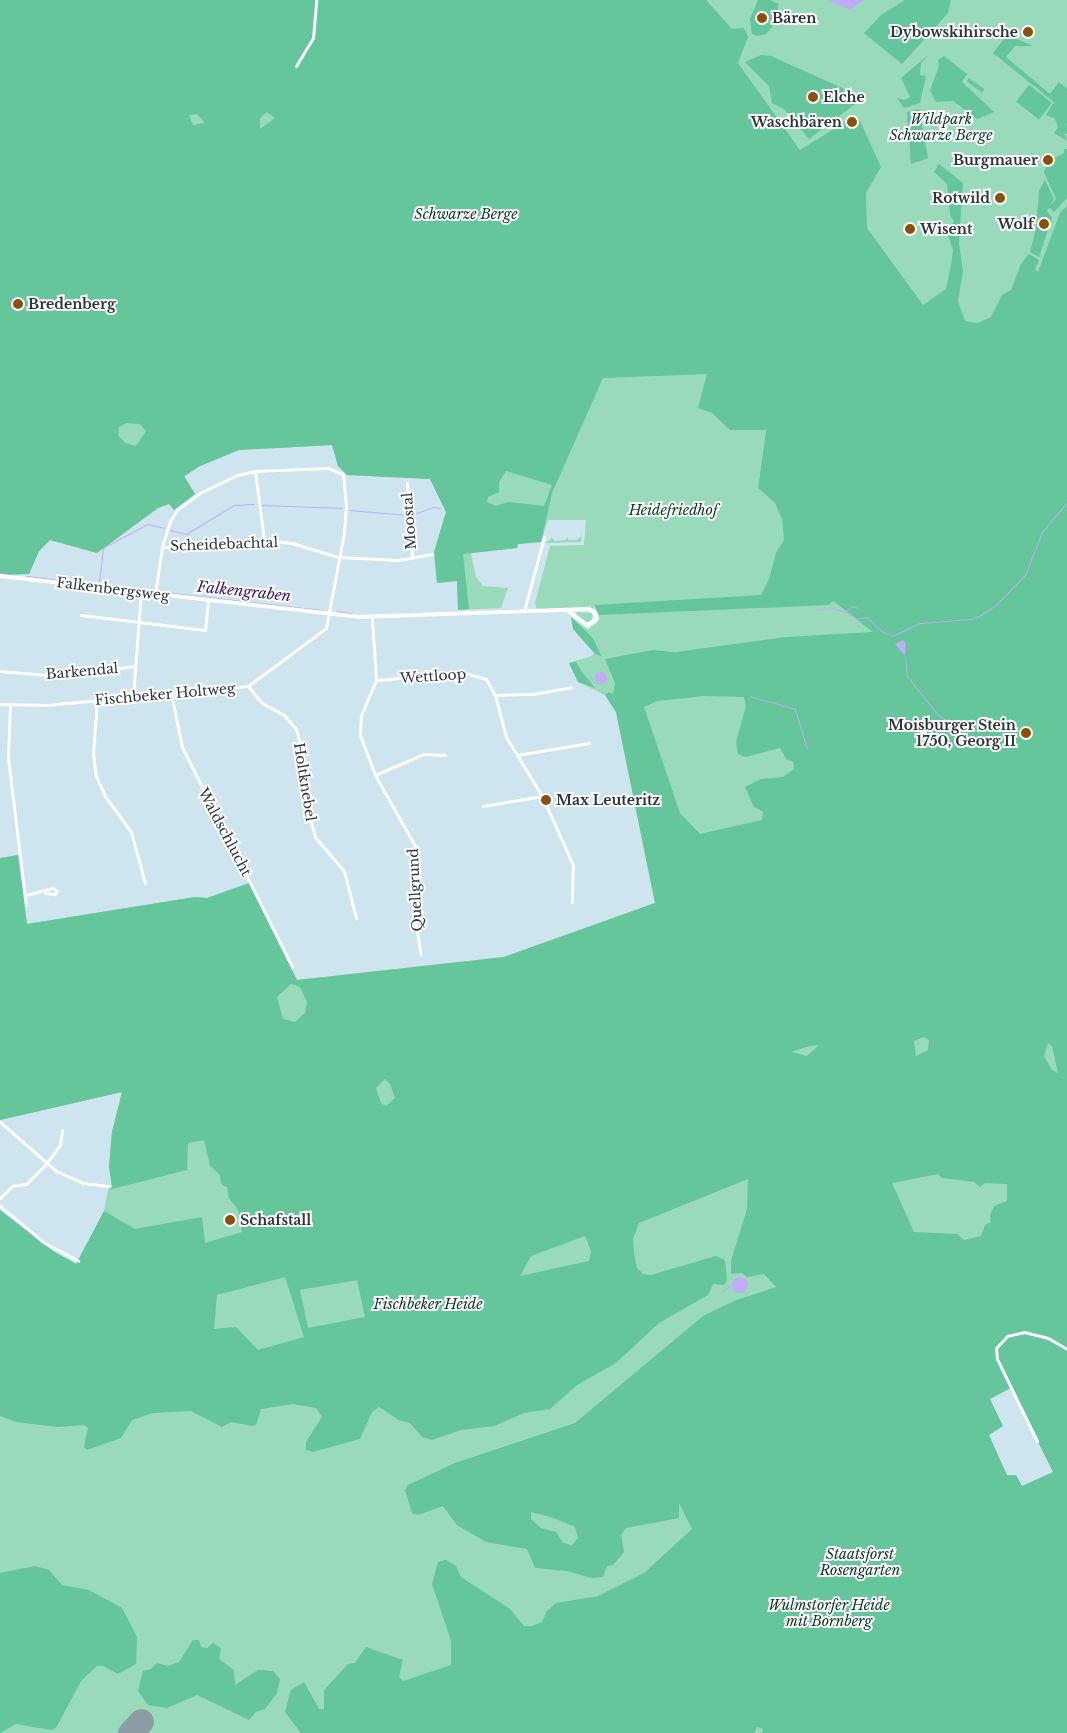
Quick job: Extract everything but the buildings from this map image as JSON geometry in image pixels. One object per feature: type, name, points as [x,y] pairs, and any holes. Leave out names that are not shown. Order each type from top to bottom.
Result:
[{"type":"street","points":[[296,66],[313,38],[316,0]]},
{"type":"street","name":"Fischbeker Holtweg","points":[[0,704],[97,700],[248,686],[324,633],[329,614],[346,507],[345,478],[341,472],[328,468],[255,471]]},
{"type":"street","points":[[156,594],[162,547],[170,521],[181,506],[220,482],[255,471],[264,540]]},
{"type":"street","name":"Moostal","points":[[407,484],[412,558]]},
{"type":"street","points":[[524,612],[544,537]]},
{"type":"street","name":"Scheidebachtal","points":[[162,547],[216,547],[264,540],[292,543],[338,557],[378,560],[412,558],[432,554]]},
{"type":"street","name":"Falkenbergsweg","points":[[0,576],[208,601],[372,618],[567,610],[591,610],[597,620],[587,625],[567,610]]},
{"type":"street","points":[[133,696],[133,666],[141,592]]},
{"type":"street","points":[[81,615],[205,630],[208,601]]},
{"type":"street","name":"Quellgrund","points":[[372,618],[376,680],[361,715],[360,735],[375,775],[415,846],[415,919],[421,955]]},
{"type":"street","name":"Barkendal","points":[[0,671],[58,676],[133,666]]},
{"type":"street","name":"Wettloop","points":[[376,680],[472,673],[486,679],[495,696],[506,737],[542,796],[573,865],[572,902]]},
{"type":"street","name":"Holtknebel","points":[[248,686],[262,703],[285,716],[296,728],[302,752],[308,812],[315,837],[344,871],[356,918]]},
{"type":"street","points":[[495,696],[533,694],[570,687]]},
{"type":"street","name":"Waldschlucht","points":[[171,693],[182,747],[292,967]]},
{"type":"street","points":[[97,700],[93,753],[96,776],[105,796],[131,832],[145,883]]},
{"type":"street","points":[[10,705],[8,758],[26,905]]},
{"type":"street","points":[[517,755],[589,743]]},
{"type":"street","points":[[375,775],[424,754],[445,755]]},
{"type":"street","points":[[483,806],[542,796]]},
{"type":"street","points":[[26,895],[46,892]]},
{"type":"street","points":[[0,1122],[46,1164],[83,1183],[109,1186]]},
{"type":"street","points":[[0,1198],[12,1186],[26,1184],[46,1164],[61,1142],[62,1130]]},
{"type":"street","points":[[0,1206],[43,1242],[78,1261]]},
{"type":"street","points":[[1037,1441],[996,1359],[996,1348],[1007,1336],[1024,1332],[1048,1338],[1067,1349]]},
{"type":"green space","name":"Fischbeker Heide","points":[[0,0],[687,0],[888,642],[948,718],[1067,730],[1067,1359],[968,1409],[944,1733],[0,1733],[0,1210],[53,1251],[77,1264],[104,1211],[108,1190],[112,1187],[109,1167],[112,1132],[122,1092],[0,1120],[0,858],[18,855],[27,924],[195,897],[207,898],[249,883],[297,980],[504,957],[655,903],[616,712],[605,695],[578,682],[569,663],[592,656],[594,653],[602,657],[593,638],[571,617],[588,630],[597,623],[599,615],[752,596],[537,610],[535,603],[550,546],[584,545],[586,520],[548,520],[541,542],[518,544],[517,548],[471,553],[476,577],[483,586],[508,588],[501,608],[458,610],[457,581],[437,583],[434,552],[446,512],[430,479],[347,475],[338,466],[332,445],[239,450],[200,466],[184,477],[195,494],[174,510],[169,504],[158,508],[97,553],[50,540],[39,551],[29,574]],"holes":[[[766,430],[810,499],[784,539],[782,520],[775,503],[758,488]],[[734,647],[733,649],[608,659],[652,650],[676,652]]]},
{"type":"green space","name":"Staatsforst Rosengarten","points":[[0,0],[706,0],[732,29],[744,28],[748,37],[738,63],[800,150],[855,116],[860,121],[881,167],[866,193],[867,228],[923,305],[946,289],[953,250],[947,233],[954,221],[950,215],[947,184],[934,172],[939,164],[963,183],[959,244],[963,271],[958,301],[965,321],[978,323],[991,317],[1002,295],[1011,290],[1021,264],[1029,254],[1039,260],[1035,269],[1038,272],[1060,213],[1067,206],[1067,1733],[762,1733],[763,1729],[757,1727],[754,1733],[301,1733],[285,1712],[291,1690],[304,1682],[319,1709],[324,1709],[324,1690],[348,1664],[355,1663],[366,1647],[403,1660],[399,1677],[403,1681],[451,1665],[451,1641],[432,1584],[438,1562],[446,1560],[456,1566],[461,1577],[510,1609],[524,1626],[532,1626],[542,1622],[547,1611],[556,1603],[598,1596],[644,1573],[692,1529],[679,1503],[679,1518],[626,1528],[621,1535],[624,1552],[613,1565],[607,1566],[603,1577],[591,1578],[567,1571],[535,1568],[527,1549],[486,1542],[457,1525],[443,1506],[418,1515],[412,1513],[405,1490],[408,1485],[455,1463],[575,1423],[703,1316],[734,1301],[776,1287],[764,1274],[747,1277],[742,1273],[731,1274],[731,1261],[747,1209],[748,1179],[639,1223],[633,1239],[634,1253],[637,1268],[643,1274],[651,1275],[716,1256],[725,1260],[727,1280],[724,1285],[713,1284],[708,1295],[659,1323],[616,1363],[577,1385],[550,1409],[524,1413],[494,1426],[461,1430],[432,1440],[422,1437],[410,1423],[399,1420],[379,1407],[372,1412],[360,1439],[313,1452],[306,1450],[306,1442],[322,1417],[316,1408],[293,1404],[261,1409],[256,1425],[252,1426],[231,1422],[222,1427],[191,1411],[153,1413],[132,1420],[121,1438],[87,1450],[84,1447],[88,1428],[84,1425],[58,1427],[16,1422],[0,1416],[0,1210],[53,1251],[76,1264],[104,1211],[135,1229],[202,1217],[205,1243],[242,1232],[238,1210],[229,1198],[227,1187],[222,1185],[219,1174],[210,1166],[204,1140],[188,1143],[187,1170],[108,1190],[112,1187],[109,1167],[112,1132],[122,1092],[0,1120],[0,858],[18,855],[27,924],[195,897],[207,898],[249,883],[297,980],[504,957],[655,903],[616,712],[605,695],[609,692],[613,694],[615,683],[605,659],[652,650],[676,652],[786,637],[873,632],[833,601],[829,605],[599,615],[594,605],[761,595],[769,579],[776,553],[784,540],[782,520],[775,503],[758,488],[766,430],[730,430],[712,413],[698,408],[707,374],[603,378],[552,493],[541,542],[518,544],[517,548],[463,554],[469,609],[458,610],[457,581],[437,583],[434,552],[446,512],[430,479],[347,475],[338,466],[332,445],[239,450],[200,466],[184,476],[195,494],[174,510],[169,504],[158,508],[97,553],[50,540],[39,551],[29,574],[0,575]],"holes":[[[267,112],[275,118],[260,129],[260,118]],[[197,114],[205,123],[193,125],[189,115]],[[127,423],[140,424],[146,431],[136,446],[125,443],[118,435],[119,427]],[[506,471],[552,485],[544,506],[508,502],[496,506],[487,502],[488,497],[499,492],[499,482]],[[704,696],[744,697],[746,706],[736,742],[738,754],[746,757],[780,748],[787,760],[793,761],[794,769],[783,777],[761,779],[745,787],[754,807],[763,812],[762,820],[700,834],[680,813],[644,707],[657,701]],[[291,984],[300,987],[307,1002],[305,1013],[295,1022],[283,1019],[277,997]],[[924,1037],[929,1040],[928,1050],[916,1056],[914,1041]],[[1048,1043],[1052,1046],[1058,1073],[1052,1070],[1044,1056]],[[819,1045],[807,1056],[791,1052]],[[385,1079],[390,1084],[395,1098],[386,1106],[381,1103],[376,1088]],[[938,1174],[942,1178],[974,1182],[980,1187],[985,1183],[1007,1184],[1007,1201],[994,1206],[990,1215],[991,1222],[985,1225],[981,1236],[964,1240],[957,1234],[914,1232],[892,1183]],[[585,1236],[591,1251],[589,1261],[520,1276],[531,1256]],[[285,1277],[304,1337],[258,1350],[236,1327],[214,1329],[217,1295]],[[357,1280],[365,1317],[308,1328],[300,1290]],[[1011,1388],[1053,1472],[1022,1486],[1016,1475],[1007,1475],[989,1435],[1003,1426],[990,1399]],[[531,1512],[551,1517],[575,1527],[578,1538],[572,1545],[563,1543],[556,1532],[541,1528],[531,1519]]]},
{"type":"green space","name":"Wildpark Schwarze Berge","points":[[703,0],[1067,0],[1067,230],[996,338],[939,338],[753,86],[701,6]]},
{"type":"green space","name":"Bären","points":[[758,0],[770,0],[779,4],[773,26],[766,34],[758,36],[752,34],[750,19]]},
{"type":"green space","points":[[905,0],[951,0],[948,13],[902,64],[864,33],[881,15]]},
{"type":"green space","points":[[1007,35],[1033,46],[1015,46],[1006,57],[1050,94],[1059,82],[1067,89],[1067,123],[1063,127],[1067,124],[1067,134],[1064,133],[1067,141],[1054,133],[1058,127],[1055,119],[1046,115],[1054,102],[993,53]]},
{"type":"green space","name":"Elche","points":[[761,55],[771,56],[851,92],[859,101],[809,139],[784,109],[772,103],[769,86],[745,62]]},
{"type":"green space","points":[[928,55],[921,63],[920,75],[926,76],[920,103],[904,108],[897,98],[904,100],[910,97],[901,78]]},
{"type":"green space","points":[[944,56],[967,74],[962,82],[994,112],[977,119],[953,101],[936,102],[930,90],[939,66],[938,60]]},
{"type":"green space","points":[[969,78],[984,89],[982,92],[967,81]]},
{"type":"green space","points":[[1029,85],[1052,103],[1039,119],[1016,102]]},
{"type":"green space","points":[[919,109],[928,158],[911,164],[907,112]]},
{"type":"green space","name":"Wolf","points":[[1064,149],[1067,149],[1067,198],[1054,212],[1049,207],[1056,199],[1044,172],[1049,161],[1064,153]]},
{"type":"green space","name":"Wolf","points":[[1045,180],[1054,199],[1047,211],[1052,218],[1039,257],[1030,252],[1036,229],[1039,191]]},
{"type":"green space","points":[[582,526],[581,542],[545,543],[552,538],[555,541],[565,540],[568,537],[568,540],[577,540],[581,536]]},
{"type":"green space","points":[[577,612],[592,613],[592,620],[588,624],[576,615]]},
{"type":"green space","points":[[571,617],[593,638],[602,657],[594,653],[573,629]]},
{"type":"green space","points":[[576,662],[595,688],[578,682],[569,663]]},
{"type":"green space","points":[[35,1566],[49,1570],[62,1585],[89,1590],[122,1608],[137,1637],[136,1664],[118,1674],[103,1666],[97,1666],[81,1681],[56,1728],[51,1730],[16,1724],[0,1733],[0,1573]]},
{"type":"green space","points":[[193,1640],[199,1640],[201,1647],[207,1648],[213,1643],[221,1648],[219,1659],[234,1670],[235,1685],[258,1670],[273,1671],[280,1679],[277,1693],[265,1709],[256,1712],[249,1720],[197,1695],[167,1708],[148,1705],[138,1691],[143,1671],[151,1669],[157,1663],[168,1666],[179,1662]]},
{"type":"shaded area","points":[[829,0],[864,0],[850,10]]},
{"type":"shaded area","points":[[903,640],[906,644],[905,656],[895,644]]},
{"type":"shaded area","points":[[599,672],[603,672],[607,678],[603,684],[599,684],[595,680],[595,676]]},
{"type":"shaded area","points":[[740,1277],[748,1285],[740,1293],[732,1285]]},
{"type":"waterway","points":[[846,612],[856,619],[867,617],[881,631],[892,636],[920,623],[971,619],[981,615],[996,605],[1025,575],[1042,532],[1067,502]]},
{"type":"waterway","points":[[170,530],[186,534],[234,505],[254,504]]},
{"type":"waterway","points":[[261,505],[342,508]]},
{"type":"waterway","points":[[411,515],[433,507],[440,508]]},
{"type":"waterway","points":[[349,510],[409,515]]},
{"type":"waterway","points":[[99,581],[103,548],[147,524],[164,528]]},
{"type":"waterway","name":"Falkengraben","points":[[0,573],[12,575]]},
{"type":"waterway","name":"Falkengraben","points":[[27,576],[150,591]]},
{"type":"waterway","name":"Falkengraben","points":[[164,592],[322,610]]},
{"type":"waterway","points":[[817,609],[832,608],[845,612],[852,606],[858,608]]},
{"type":"waterway","name":"Falkengraben","points":[[532,609],[593,607]]},
{"type":"waterway","name":"Falkengraben","points":[[481,611],[518,609]]},
{"type":"waterway","name":"Falkengraben","points":[[337,611],[353,614]]},
{"type":"waterway","points":[[905,656],[907,676],[937,714],[953,725]]},
{"type":"waterway","points":[[750,696],[795,709],[807,749]]},
{"type":"waterway","points":[[723,1291],[733,1284]]},
{"type":"runway","points":[[130,1733],[141,1721]]},
{"type":"place","name":"Bären","points":[[762,18]]},
{"type":"place","name":"Dybowskihirsche","points":[[1028,32]]},
{"type":"place","name":"Elche","points":[[813,97]]},
{"type":"place","name":"Waschbären","points":[[852,122]]},
{"type":"place","name":"Burgmauer","points":[[1048,160]]},
{"type":"place","name":"Rotwild","points":[[1000,198]]},
{"type":"place","name":"Wolf","points":[[1044,224]]},
{"type":"place","name":"Wisent","points":[[910,229]]},
{"type":"place","name":"Bredenberg","points":[[18,304]]},
{"type":"place","name":"Moisburger Stein 1750, Georg II","points":[[1026,733]]},
{"type":"place","name":"Max Leuteritz","points":[[546,800]]},
{"type":"place","name":"Schafstall","points":[[230,1220]]},
{"type":"park label","name":"Schwarze Berge","points":[[466,214]]},
{"type":"park label","name":"Heidefriedhof","points":[[673,510]]},
{"type":"park label","name":"Wulmstorfer Heide mit Bornberg","points":[[829,1614]]}]
